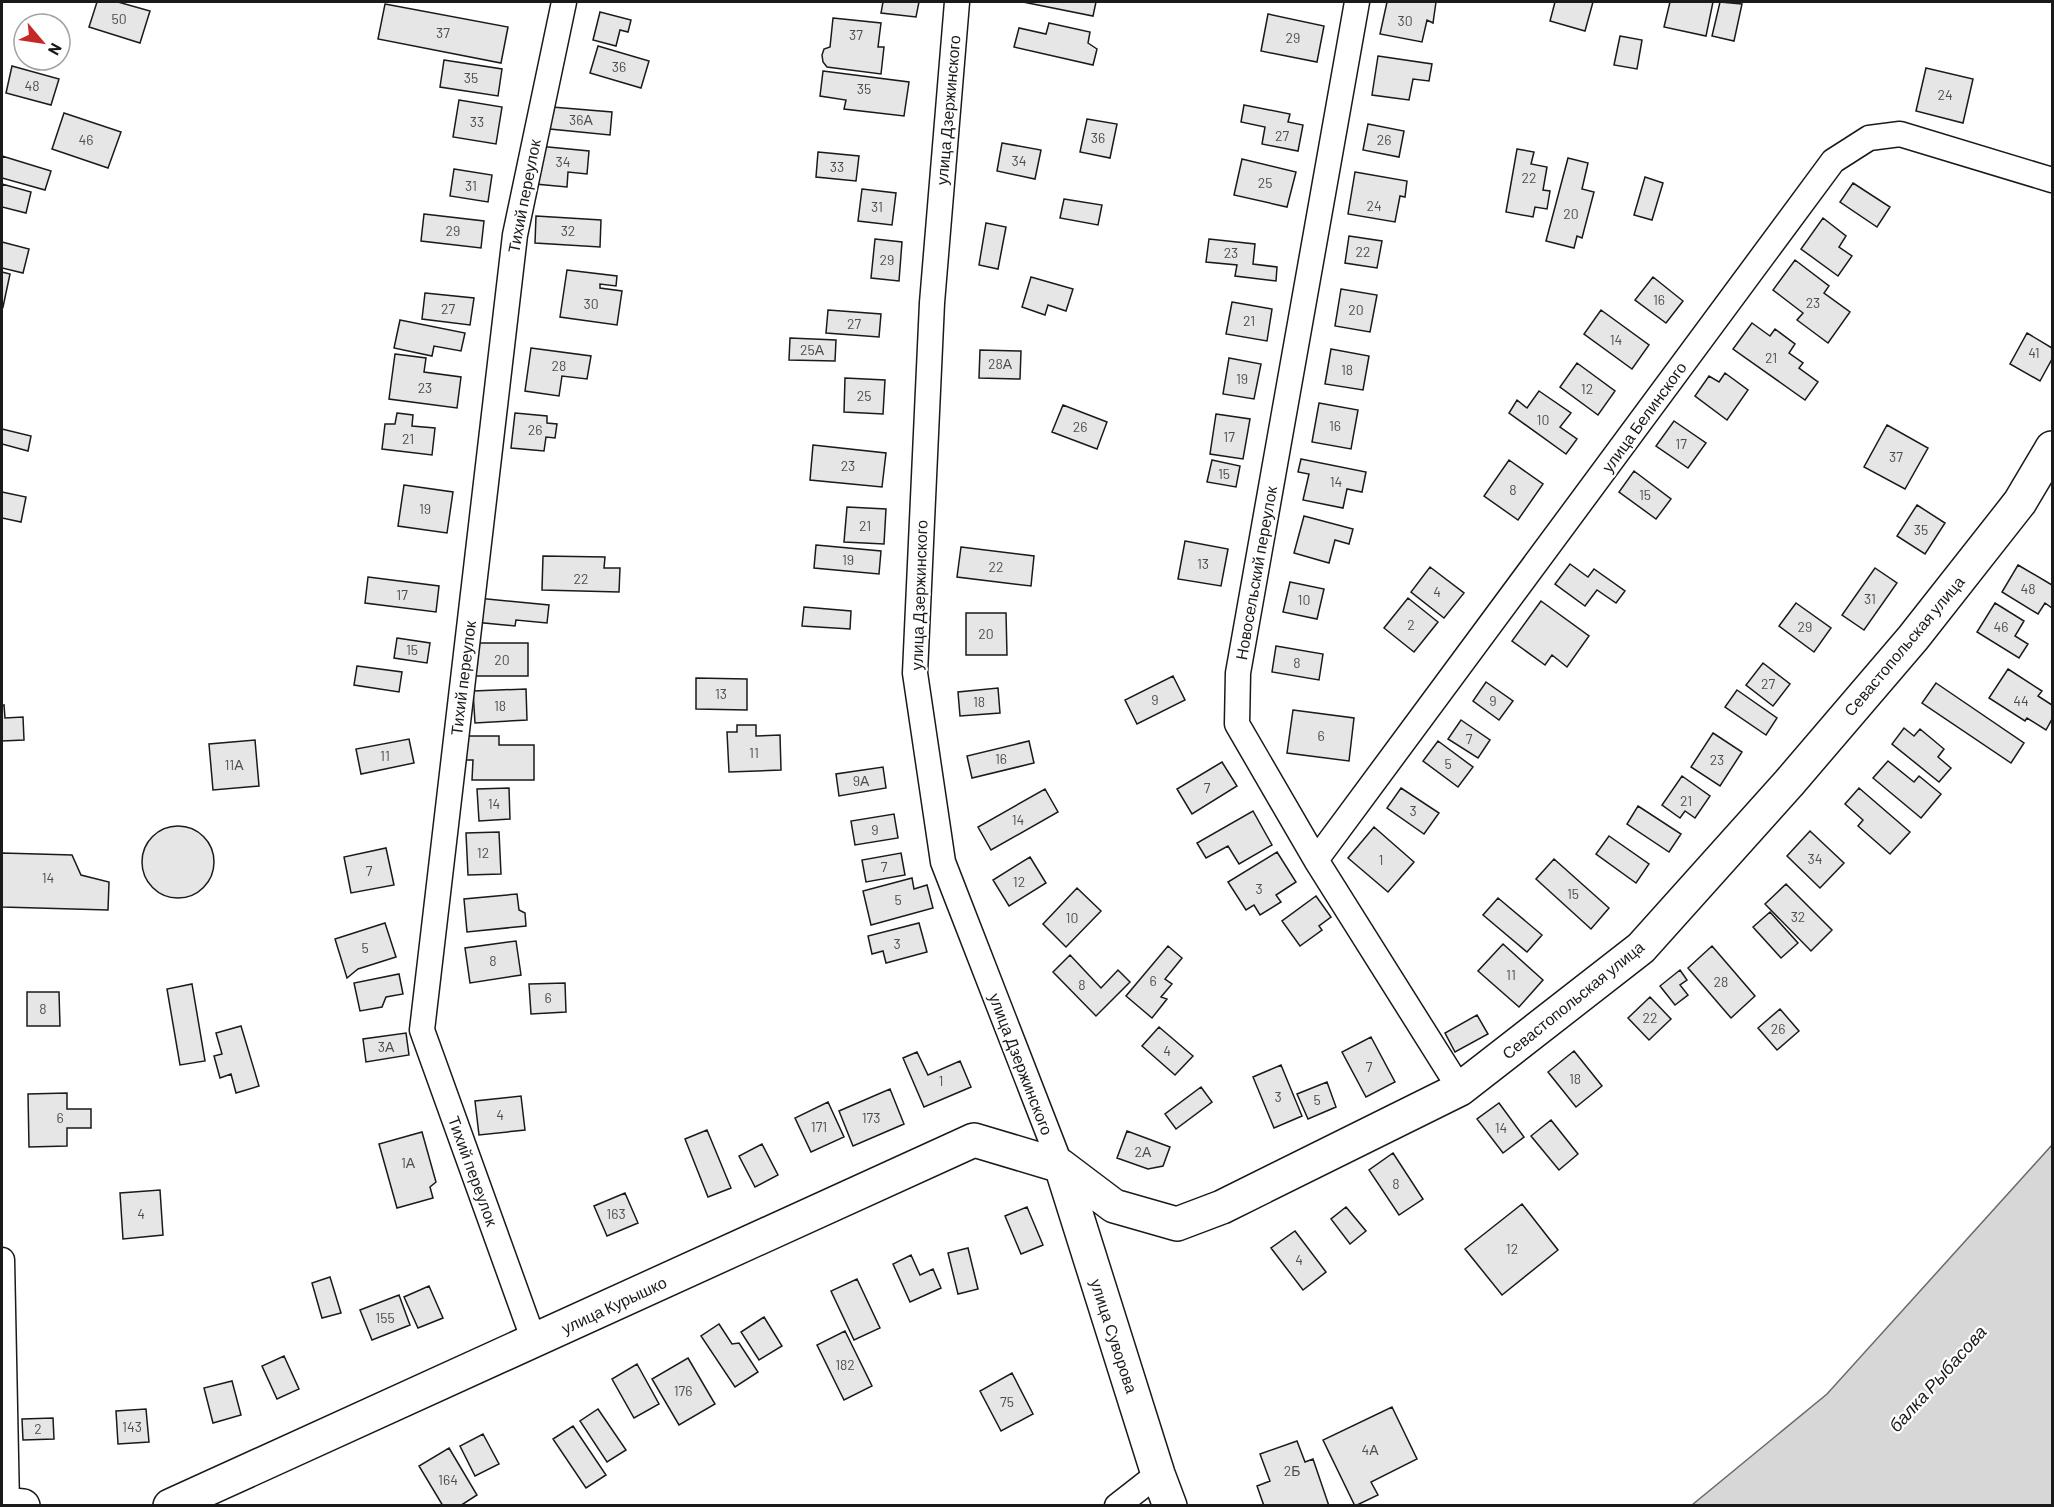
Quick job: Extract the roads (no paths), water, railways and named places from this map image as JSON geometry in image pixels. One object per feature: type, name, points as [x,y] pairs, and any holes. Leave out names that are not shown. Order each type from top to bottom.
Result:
[{"type":"main road","name":"Севастопольская улица","points":[[1061,1166],[1114,1206],[1177,1224],[1222,1207],[1460,1089],[1641,948],[1789,783],[1913,638],[2020,502],[2052,448]]},
{"type":"main road","name":"улица Курышко","points":[[170,1506],[974,1140],[1061,1166]]},
{"type":"main road","name":"улица Суворова","points":[[1061,1166],[1170,1506]]},
{"type":"street","name":"Тихий переулок","points":[[534,1341],[423,1030],[515,235],[564,2]]},
{"type":"street","name":"улица Дзержинского","points":[[957,2],[932,303],[915,673],[943,862],[1061,1166]]},
{"type":"street","name":"Новосельский переулок","points":[[1358,2],[1238,673],[1237,724],[1316,860],[1460,1089]]},
{"type":"street","name":"улица Белинского","points":[[1316,860],[1833,161],[1869,138],[1900,134],[2052,180]]},
{"type":"street","points":[[2,1260],[11,1505]]},
{"type":"street","points":[[1117,1506],[1158,1474]]},
{"type":"water","name":"балка Рыбасова","points":[[2052,1145],[2052,1505],[1692,1505],[1827,1394]]}]
